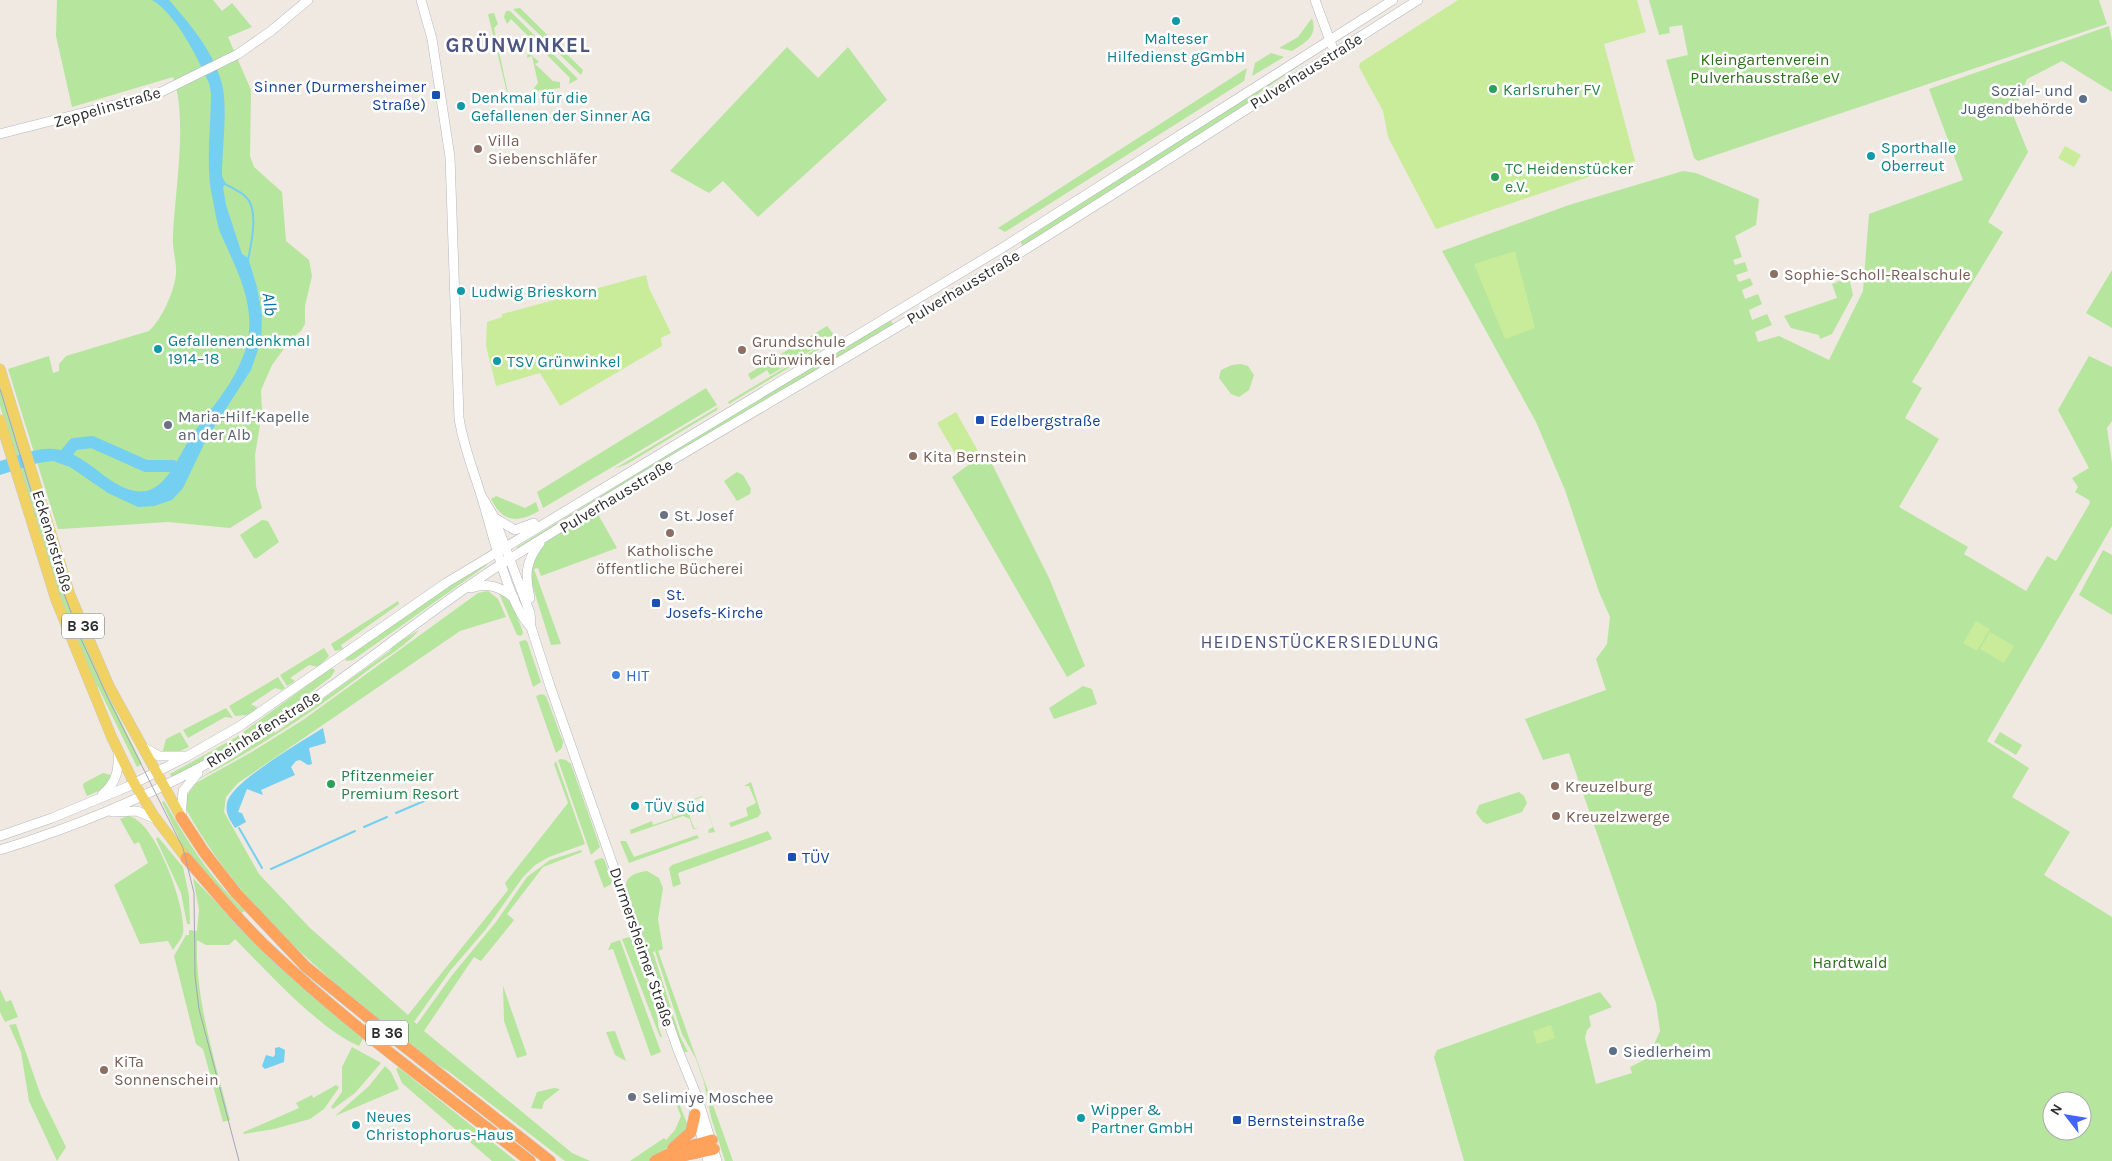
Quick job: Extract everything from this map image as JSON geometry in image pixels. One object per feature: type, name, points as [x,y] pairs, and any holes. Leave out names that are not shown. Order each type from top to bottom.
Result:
[{"type":"highway","name":"B 36","points":[[181,817],[204,852],[254,915],[306,967],[550,1161]]},
{"type":"highway","name":"B 36","points":[[186,858],[244,924],[297,976],[372,1038],[530,1161]]},
{"type":"highway","points":[[663,1160],[689,1135],[694,1126],[695,1114]]},
{"type":"highway","points":[[663,1160],[708,1149]]},
{"type":"highway","points":[[536,1150],[560,1161]]},
{"type":"main road","name":"Zeppelinstraße","points":[[0,134],[158,94],[222,63],[260,40],[308,0]]},
{"type":"main road","points":[[421,0],[432,39],[450,163],[459,418],[463,442],[506,562],[530,614]]},
{"type":"main road","points":[[1315,0],[1335,53]]},
{"type":"main road","name":"Pulverhausstraße","points":[[501,549],[1002,248],[1393,0]]},
{"type":"main road","name":"Pulverhausstraße","points":[[506,562],[1010,259],[1418,0]]},
{"type":"main road","name":"Eckenerstraße","points":[[0,369],[70,595],[97,660],[164,787]]},
{"type":"main road","name":"Eckenerstraße","points":[[0,420],[56,600],[118,751],[142,796]]},
{"type":"main road","points":[[481,494],[494,517],[501,549]]},
{"type":"main road","points":[[494,517],[515,530],[524,528],[569,508]]},
{"type":"main road","points":[[531,627],[526,568],[535,549],[544,539]]},
{"type":"main road","name":"Rheinhafenstraße","points":[[0,836],[96,800],[156,773],[188,756],[247,721],[404,610],[501,549]]},
{"type":"main road","points":[[506,562],[515,600],[523,620],[531,627]]},
{"type":"main road","name":"Rheinhafenstraße","points":[[0,850],[104,813],[164,787],[206,765],[303,706],[449,600],[506,562]]},
{"type":"main road","points":[[449,600],[480,584],[499,588],[515,600]]},
{"type":"main road","name":"Durmersheimer Straße","points":[[531,627],[587,793],[693,1091],[708,1149]]},
{"type":"main road","points":[[141,746],[159,756],[188,756]]},
{"type":"main road","points":[[96,800],[114,782],[118,768],[118,751]]},
{"type":"main road","points":[[181,817],[183,791],[206,765]]},
{"type":"main road","name":"B 36","points":[[164,787],[181,817]]},
{"type":"main road","name":"B 36","points":[[142,796],[156,819],[186,858]]},
{"type":"main road","points":[[104,813],[137,811],[156,819]]},
{"type":"main road","name":"Durmersheimer Straße","points":[[693,1091],[692,1101],[695,1114],[708,1149],[717,1161]]},
{"type":"green space","points":[[57,0],[213,0],[222,11],[232,3],[252,27],[228,37],[251,90],[250,156],[254,167],[282,192],[286,241],[309,260],[312,276],[305,306],[305,324],[301,331],[291,339],[272,365],[261,390],[262,413],[255,455],[256,486],[262,508],[230,528],[168,522],[58,529],[55,520],[8,369],[49,356],[53,373],[59,371],[59,364],[66,356],[149,331],[154,326],[170,297],[176,274],[173,236],[180,133],[180,113],[173,77],[72,107],[56,36]]},
{"type":"green space","name":"Karlsruher FV","points":[[1458,0],[1637,0],[1646,32],[1604,44],[1635,161],[1436,229],[1388,137],[1383,111],[1359,67],[1360,63]]},
{"type":"green space","name":"Kleingartenverein Pulverhausstraße eV","points":[[1649,0],[2099,0],[2107,24],[1698,161],[1694,158],[1666,60],[1688,55],[1682,25],[1669,27],[1670,33],[1659,35]]},
{"type":"green space","points":[[520,8],[583,70],[581,75],[513,9]]},
{"type":"green space","points":[[506,11],[510,11],[578,79],[569,84],[570,78],[511,19],[507,24],[504,17]]},
{"type":"green space","points":[[494,13],[498,24],[494,28],[509,98],[513,96],[514,104],[510,105],[488,14]]},
{"type":"green space","points":[[1312,18],[1313,29],[1310,38],[1292,51],[1279,48],[1298,37]]},
{"type":"green space","name":"Hardtwald","points":[[2109,26],[2112,41],[2112,92],[2062,61],[2027,79],[2013,115],[2028,152],[1988,222],[2003,232],[1912,382],[1922,388],[1905,418],[1939,439],[1899,507],[1968,547],[1964,554],[2026,591],[2047,556],[2056,561],[2090,503],[2089,500],[2075,492],[2078,487],[2072,478],[2089,468],[2058,410],[2089,356],[2112,367],[2112,421],[2107,428],[2112,463],[2112,526],[1987,741],[2029,768],[2012,797],[2070,832],[2044,875],[2112,917],[2112,1161],[1464,1161],[1434,1057],[1437,1050],[1600,992],[1612,1007],[1589,1016],[1591,1026],[1587,1030],[1585,1038],[1596,1084],[1632,1073],[1630,1067],[1648,1058],[1660,1031],[1656,1003],[1569,753],[1543,760],[1525,719],[1606,690],[1596,659],[1607,644],[1610,617],[1599,592],[1565,490],[1536,422],[1442,251],[1569,205],[1683,171],[1696,173],[1759,199],[1756,225],[1735,236],[1742,257],[1733,260],[1735,265],[1745,262],[1748,271],[1736,275],[1739,282],[1750,278],[1753,285],[1742,290],[1745,299],[1758,294],[1762,304],[1749,310],[1752,320],[1767,314],[1772,325],[1755,332],[1758,342],[1779,336],[1829,360],[1863,291],[1869,214],[1963,180],[1929,89]]},
{"type":"green space","points":[[787,47],[818,78],[848,47],[887,100],[758,217],[723,181],[709,193],[670,171]]},
{"type":"green space","points":[[528,52],[539,62],[535,64],[553,81],[560,82],[560,88],[534,91],[538,83],[532,56],[527,58]]},
{"type":"green space","points":[[1271,53],[1284,57],[1252,76],[1255,63]]},
{"type":"green space","points":[[1312,57],[1259,93],[1251,101],[1023,246],[1020,241]]},
{"type":"green space","points":[[1247,68],[1244,81],[1005,232],[998,228]]},
{"type":"green space","points":[[2065,146],[2081,155],[2074,167],[2058,158]]},
{"type":"green space","points":[[1515,251],[1535,328],[1505,339],[1474,264]]},
{"type":"green space","points":[[2112,270],[2112,328],[2086,313]]},
{"type":"green space","points":[[646,275],[649,288],[671,333],[661,338],[662,346],[560,406],[540,373],[496,386],[486,346],[487,322],[502,317],[502,314]]},
{"type":"green space","points":[[1849,277],[1853,295],[1832,334],[1820,339],[1819,335],[1791,328],[1784,316],[1837,298],[1832,284]]},
{"type":"green space","points":[[890,319],[893,324],[518,550],[517,547]]},
{"type":"green space","points":[[827,326],[835,336],[770,375],[767,370],[751,380],[748,374]]},
{"type":"green space","points":[[834,338],[833,341],[729,404],[728,402]]},
{"type":"green space","points":[[1241,364],[1248,366],[1254,375],[1249,390],[1239,397],[1231,394],[1219,378],[1221,370],[1232,365]]},
{"type":"green space","points":[[0,382],[73,614],[103,685],[142,764],[137,767],[98,687],[96,688],[55,584],[0,406]]},
{"type":"green space","points":[[706,388],[717,405],[543,508],[537,492]]},
{"type":"green space","points":[[718,407],[717,410],[627,464],[614,469]]},
{"type":"green space","points":[[956,412],[978,451],[960,462],[937,423]]},
{"type":"green space","points":[[986,452],[1049,578],[1085,666],[1067,677],[952,477]]},
{"type":"green space","points":[[737,472],[743,475],[751,489],[750,494],[737,501],[724,481]]},
{"type":"green space","points":[[496,496],[525,508],[536,502],[539,511],[524,518],[506,517],[500,513],[491,499]]},
{"type":"green space","points":[[597,512],[603,513],[599,516],[617,548],[541,576],[538,568],[534,569],[561,644],[551,645],[531,581],[534,562],[540,548],[547,541]]},
{"type":"green space","points":[[262,520],[268,521],[279,542],[257,558],[254,558],[240,535]]},
{"type":"green space","points":[[2103,550],[2112,555],[2112,615],[2079,595]]},
{"type":"green space","points":[[485,562],[487,565],[353,660],[346,661],[346,657]]},
{"type":"green space","points":[[488,591],[498,599],[506,617],[460,631],[238,783],[226,797],[224,812],[259,874],[309,927],[408,1015],[508,890],[505,883],[568,803],[554,764],[556,761],[585,844],[549,857],[535,865],[523,877],[486,929],[450,971],[414,1022],[417,1024],[453,974],[496,922],[527,877],[550,860],[581,850],[582,852],[543,867],[507,914],[514,920],[481,961],[474,957],[424,1031],[572,1153],[590,1161],[565,1161],[448,1071],[428,1059],[326,975],[294,946],[235,882],[209,847],[186,809],[184,793],[188,794],[196,783],[250,753],[303,720],[478,593]]},
{"type":"green space","points":[[498,591],[508,600],[514,610],[523,633],[521,636],[517,635]]},
{"type":"green space","points":[[398,601],[399,604],[341,645],[343,649],[335,651],[331,644]]},
{"type":"green space","points":[[1976,621],[1990,629],[1977,651],[1963,643]]},
{"type":"green space","points":[[419,630],[403,645],[307,714],[241,756],[195,781],[235,757],[273,729],[275,733],[391,650],[390,647]]},
{"type":"green space","points":[[1990,632],[2014,646],[2004,663],[1980,649]]},
{"type":"green space","points":[[527,641],[541,682],[533,687],[519,642]]},
{"type":"green space","points":[[324,648],[329,656],[318,667],[309,665],[290,678],[295,681],[287,686],[280,675]]},
{"type":"green space","points":[[331,668],[335,670],[331,677],[264,727],[172,778],[170,774],[235,738]]},
{"type":"green space","points":[[278,677],[285,688],[282,690],[275,688],[251,704],[258,708],[247,715],[235,716],[229,706]]},
{"type":"green space","points":[[1083,686],[1092,689],[1097,704],[1054,719],[1049,708]]},
{"type":"green space","points":[[542,694],[546,696],[563,742],[562,748],[556,753],[536,696]]},
{"type":"green space","points":[[226,708],[233,718],[225,717],[188,738],[183,730]]},
{"type":"green space","points":[[180,732],[189,747],[176,753],[162,754],[166,739]]},
{"type":"green space","points":[[2000,732],[2022,745],[2016,755],[1994,742]]},
{"type":"green space","points":[[561,759],[571,764],[600,847],[591,855],[558,760]]},
{"type":"green space","points":[[103,773],[115,776],[101,790],[87,796],[83,786],[84,783]]},
{"type":"green space","points":[[751,782],[761,813],[758,817],[731,827],[729,823],[748,816],[746,808],[756,803],[749,786],[744,786]]},
{"type":"green space","points":[[1519,792],[1524,796],[1527,803],[1522,812],[1487,824],[1476,813],[1479,805]]},
{"type":"green space","points":[[702,796],[715,832],[709,833],[708,830],[713,827],[702,797],[685,803],[694,828],[699,828],[693,829],[690,819],[683,816],[631,834],[630,830],[652,821],[653,825],[673,818],[671,812],[674,817],[685,813],[683,803]]},
{"type":"green space","points":[[164,801],[200,859],[220,885],[245,911],[241,913],[185,851],[162,802]]},
{"type":"green space","points":[[128,816],[138,821],[149,832],[167,867],[174,886],[180,905],[183,933],[173,950],[168,941],[140,944],[114,885],[148,863],[139,842],[134,844],[120,819]]},
{"type":"green space","points":[[768,831],[772,839],[678,873],[681,884],[673,887],[669,868],[672,865]]},
{"type":"green space","points":[[697,835],[699,838],[629,863],[620,841],[626,841],[634,857]]},
{"type":"green space","points":[[158,837],[183,867],[189,896],[190,924],[187,924],[181,893],[156,839]]},
{"type":"green space","points":[[601,858],[604,859],[613,883],[604,888],[594,861]]},
{"type":"green space","points":[[647,871],[659,878],[663,888],[658,919],[663,949],[658,951],[733,1161],[725,1161],[696,1059],[682,1034],[655,951],[653,952],[680,1036],[688,1052],[684,1052],[626,891],[628,879],[631,876]]},
{"type":"green space","points":[[193,878],[270,958],[364,1037],[359,1046],[327,1027],[294,998],[235,939],[229,945],[206,945],[197,940],[199,985],[207,1030],[230,1120],[223,1122],[203,1049],[196,1044],[174,956],[186,935],[189,935],[189,930],[197,931],[199,910]]},
{"type":"green space","points":[[632,937],[657,1006],[658,1026],[662,1037],[660,1037],[622,939]]},
{"type":"green space","points":[[620,940],[661,1052],[651,1056],[613,949],[608,950],[611,943]]},
{"type":"green space","points":[[503,986],[527,1055],[517,1058],[504,1021]]},
{"type":"green space","points":[[0,989],[6,1002],[11,1000],[18,1017],[5,1022],[0,1012]]},
{"type":"green space","points":[[16,1024],[41,1096],[66,1147],[57,1161],[29,1101],[21,1052],[9,1025]]},
{"type":"green space","points":[[1551,1025],[1555,1038],[1537,1044],[1533,1031]]},
{"type":"green space","points":[[615,1031],[626,1061],[615,1055],[606,1032]]},
{"type":"green space","points":[[352,1047],[381,1063],[355,1093],[333,1109],[331,1107],[342,1092],[342,1067]]},
{"type":"green space","points":[[385,1066],[391,1072],[399,1089],[335,1116],[369,1086]]},
{"type":"green space","points":[[398,1067],[516,1161],[492,1161],[402,1083],[396,1069]]},
{"type":"green space","points":[[336,1085],[339,1087],[338,1089],[324,1109],[310,1119],[274,1129],[243,1134],[299,1108],[296,1103],[312,1095],[313,1098]]},
{"type":"green space","points":[[554,1088],[560,1089],[544,1102],[542,1109],[531,1108],[537,1092]]},
{"type":"green space","points":[[678,1101],[689,1128],[680,1138],[649,1161],[630,1161],[664,1138],[666,1140],[675,1130],[681,1116],[676,1104]]},
{"type":"water","points":[[152,0],[169,0],[200,39],[218,72],[225,104],[222,176],[226,184],[223,187],[226,205],[242,254],[248,258],[257,287],[262,315],[261,341],[251,370],[207,438],[183,488],[172,500],[154,506],[138,507],[108,493],[70,467],[53,461],[38,463],[0,475],[0,461],[20,454],[55,449],[68,452],[79,458],[123,487],[134,491],[153,489],[166,478],[189,440],[229,384],[242,360],[249,332],[249,317],[244,288],[220,232],[211,191],[209,155],[211,93],[209,83],[178,26]]},
{"type":"water","points":[[323,728],[326,743],[309,748],[312,764],[308,765],[300,760],[296,761],[291,767],[295,775],[261,790],[263,795],[247,789],[238,812],[242,813],[246,822],[235,828],[228,817],[227,810],[227,803],[231,794],[269,762]]},
{"type":"water","points":[[279,1047],[285,1050],[284,1062],[265,1069],[262,1066],[266,1055],[273,1057],[275,1055],[275,1048]]},
{"type":"waterway","points":[[225,184],[245,196],[250,202],[253,227],[248,260]]},
{"type":"waterway","name":"Alb","points":[[64,456],[74,444],[92,442],[146,466],[173,466]]},
{"type":"waterway","points":[[396,813],[438,795]]},
{"type":"waterway","points":[[364,827],[387,817]]},
{"type":"waterway","points":[[239,828],[262,868]]},
{"type":"waterway","points":[[271,869],[355,831]]},
{"type":"tram line","points":[[0,389],[54,567],[81,639],[107,696],[183,848],[194,893],[195,976],[199,1009],[239,1161]]},
{"type":"place","name":"Malteser Hilfedienst gGmbH","points":[[1176,21]]},
{"type":"place","name":"Karlsruher FV","points":[[1493,89]]},
{"type":"place","name":"Sinner (Durmersheimer Straße)","points":[[436,95]]},
{"type":"place","name":"Sozial- und Jugendbehörde","points":[[2083,99]]},
{"type":"place","name":"Denkmal für die Gefallenen der Sinner AG","points":[[461,106]]},
{"type":"place","name":"Villa Siebenschläfer","points":[[478,149]]},
{"type":"place","name":"Sporthalle Oberreut","points":[[1871,156]]},
{"type":"place","name":"TC Heidenstücker e.V.","points":[[1495,177]]},
{"type":"place","name":"Sophie-Scholl-Realschule","points":[[1774,274]]},
{"type":"place","name":"Ludwig Brieskorn","points":[[461,291]]},
{"type":"place","name":"Gefallenendenkmal 1914–18","points":[[158,349]]},
{"type":"place","name":"Grundschule Grünwinkel","points":[[742,350]]},
{"type":"place","name":"TSV Grünwinkel","points":[[497,361]]},
{"type":"place","name":"Edelbergstraße","points":[[980,420]]},
{"type":"place","name":"Maria-Hilf-Kapelle an der Alb","points":[[168,425]]},
{"type":"place","name":"Kita Bernstein","points":[[913,456]]},
{"type":"place","name":"St. Josef","points":[[664,515]]},
{"type":"place","name":"Katholische öffentliche Bücherei","points":[[670,533]]},
{"type":"place","name":"St. Josefs-Kirche","points":[[656,603]]},
{"type":"place","name":"HIT","points":[[616,675]]},
{"type":"place","name":"Pfitzenmeier Premium Resort","points":[[331,784]]},
{"type":"place","name":"Kreuzelburg","points":[[1555,786]]},
{"type":"place","name":"TÜV Süd","points":[[635,806]]},
{"type":"place","name":"Kreuzelzwerge","points":[[1556,816]]},
{"type":"place","name":"TÜV","points":[[792,857]]},
{"type":"place","name":"Siedlerheim","points":[[1613,1051]]},
{"type":"place","name":"KiTa Sonnenschein","points":[[104,1070]]},
{"type":"place","name":"Selimiye Moschee","points":[[632,1097]]},
{"type":"place","name":"Wipper & Partner GmbH","points":[[1081,1118]]},
{"type":"place","name":"Bernsteinstraße","points":[[1237,1120]]},
{"type":"place","name":"Neues Christophorus-Haus","points":[[356,1125]]},
{"type":"district","name":"GRÜNWINKEL","points":[[518,45]]},
{"type":"district","name":"HEIDENSTÜCKERSIEDLUNG","points":[[1320,642]]}]
